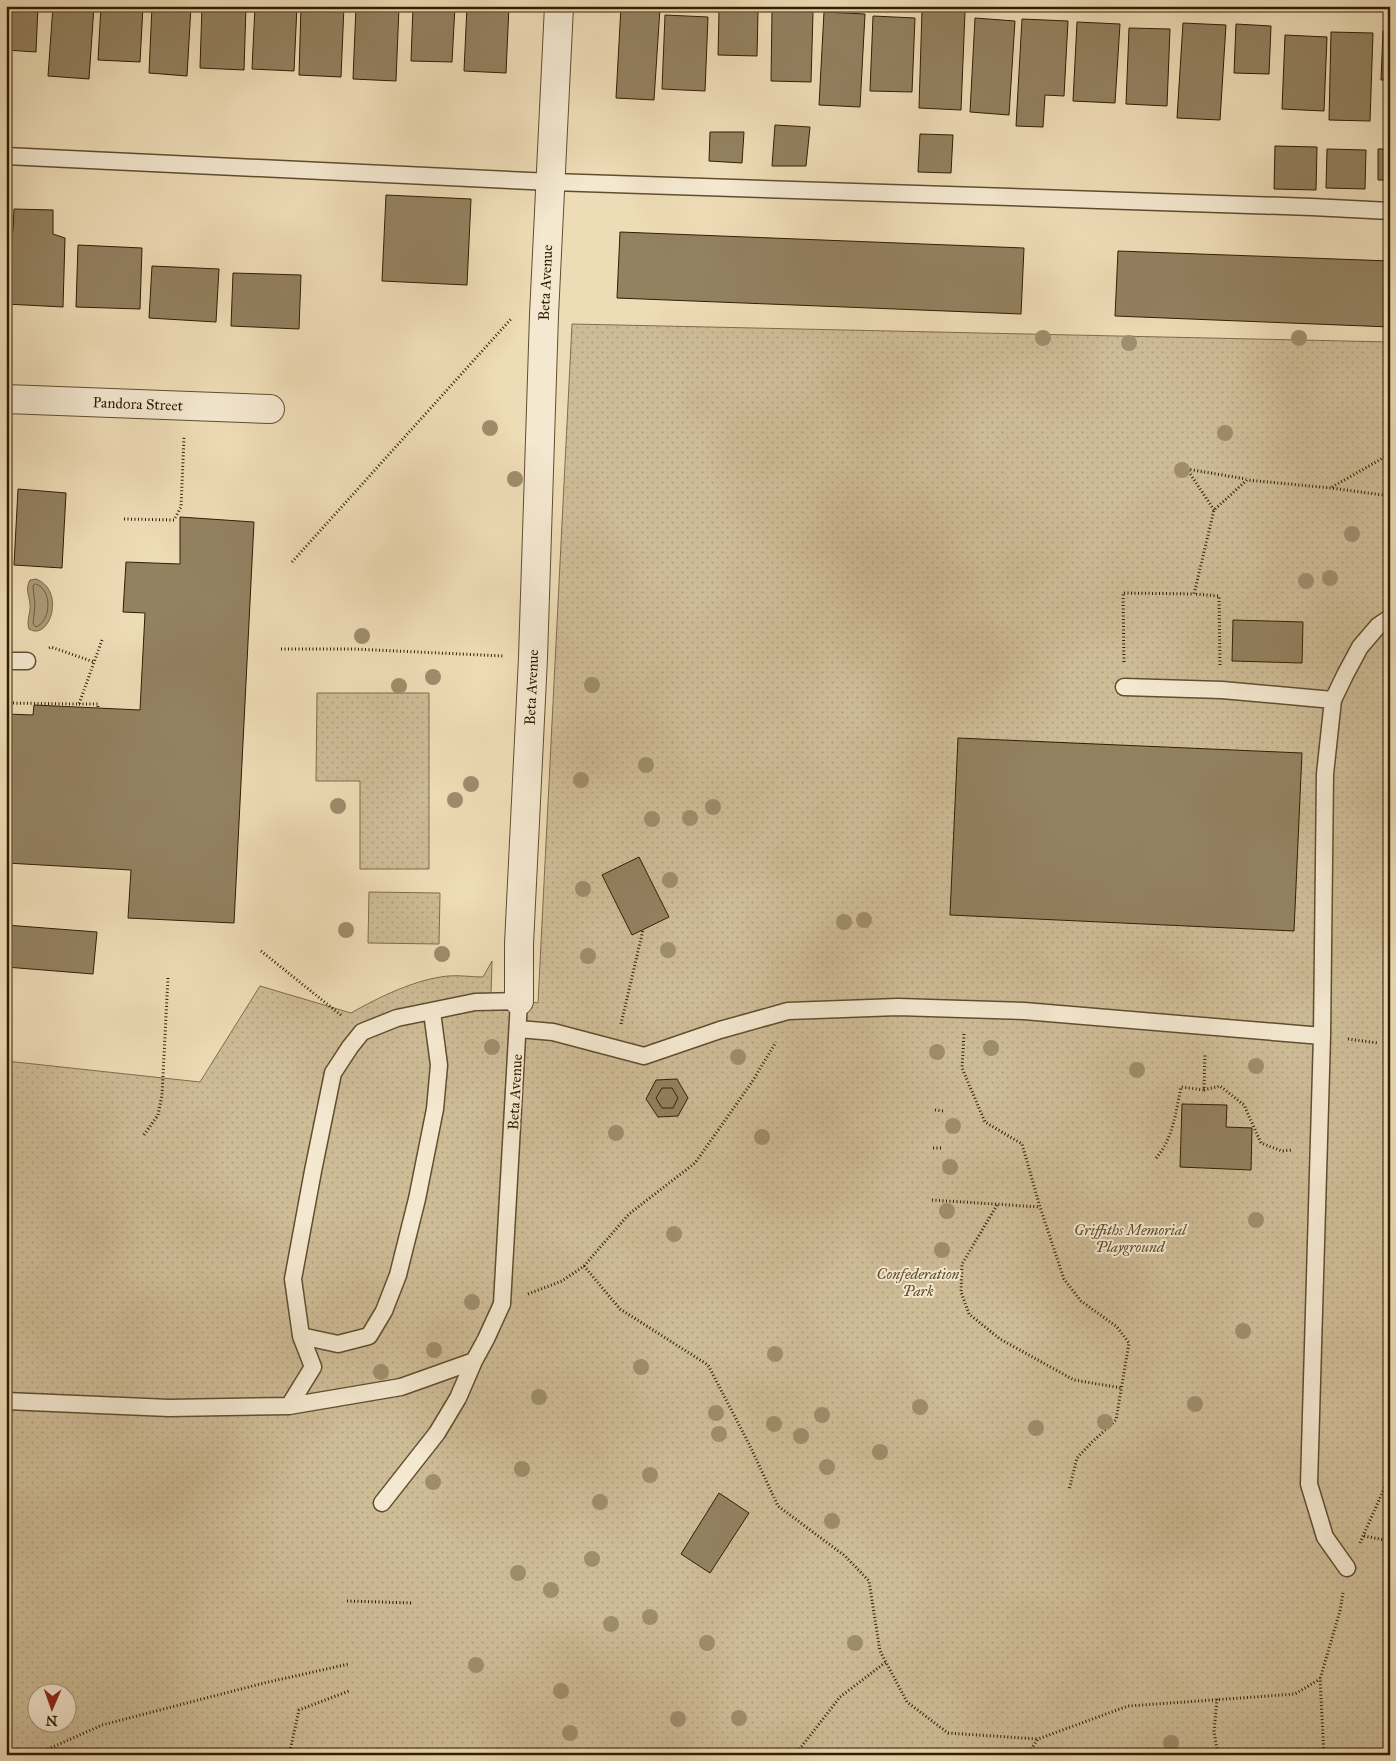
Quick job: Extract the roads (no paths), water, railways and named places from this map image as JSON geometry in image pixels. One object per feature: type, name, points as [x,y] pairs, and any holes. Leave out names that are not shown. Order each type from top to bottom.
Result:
[{"type":"street","name":"Beta Avenue","points":[[519,1001],[519,944],[533,658],[544,315],[552,182],[559,6]]},
{"type":"street","name":"Pandora Street","points":[[6,399],[270,409]]},
{"type":"lane","points":[[6,156],[552,182],[1272,205],[1390,211]]},
{"type":"lane","points":[[1347,1568],[1325,1537],[1309,1484],[1322,1036],[1325,774],[1333,700],[1360,647],[1378,626],[1390,618]]},
{"type":"lane","points":[[6,660],[27,662]]},
{"type":"lane","points":[[1124,687],[1222,690],[1333,700]]},
{"type":"lane","points":[[289,1406],[313,1367],[301,1336],[294,1279],[313,1170],[333,1074],[362,1032],[397,1018],[475,1002],[519,1001]]},
{"type":"lane","name":"Beta Avenue","points":[[382,1503],[437,1433],[458,1398],[502,1304],[519,1029],[519,1001]]},
{"type":"lane","points":[[519,1029],[553,1032],[644,1056],[720,1030],[788,1011],[898,1007],[1024,1011],[1322,1036]]},
{"type":"lane","points":[[301,1336],[338,1344],[369,1336],[384,1311],[398,1275],[417,1199],[435,1109],[439,1065],[432,1012]]},
{"type":"lane","points":[[6,1401],[168,1408],[289,1406],[401,1387],[474,1361]]},
{"type":"water","points":[[36,579],[45,585],[51,593],[53,603],[52,613],[48,622],[37,631],[29,629],[28,626],[30,607],[29,583],[30,580]]},
{"type":"park label","name":"Griffiths Memorial Playground","points":[[1130,1238]]},
{"type":"park label","name":"Confederation Park","points":[[918,1282]]}]
